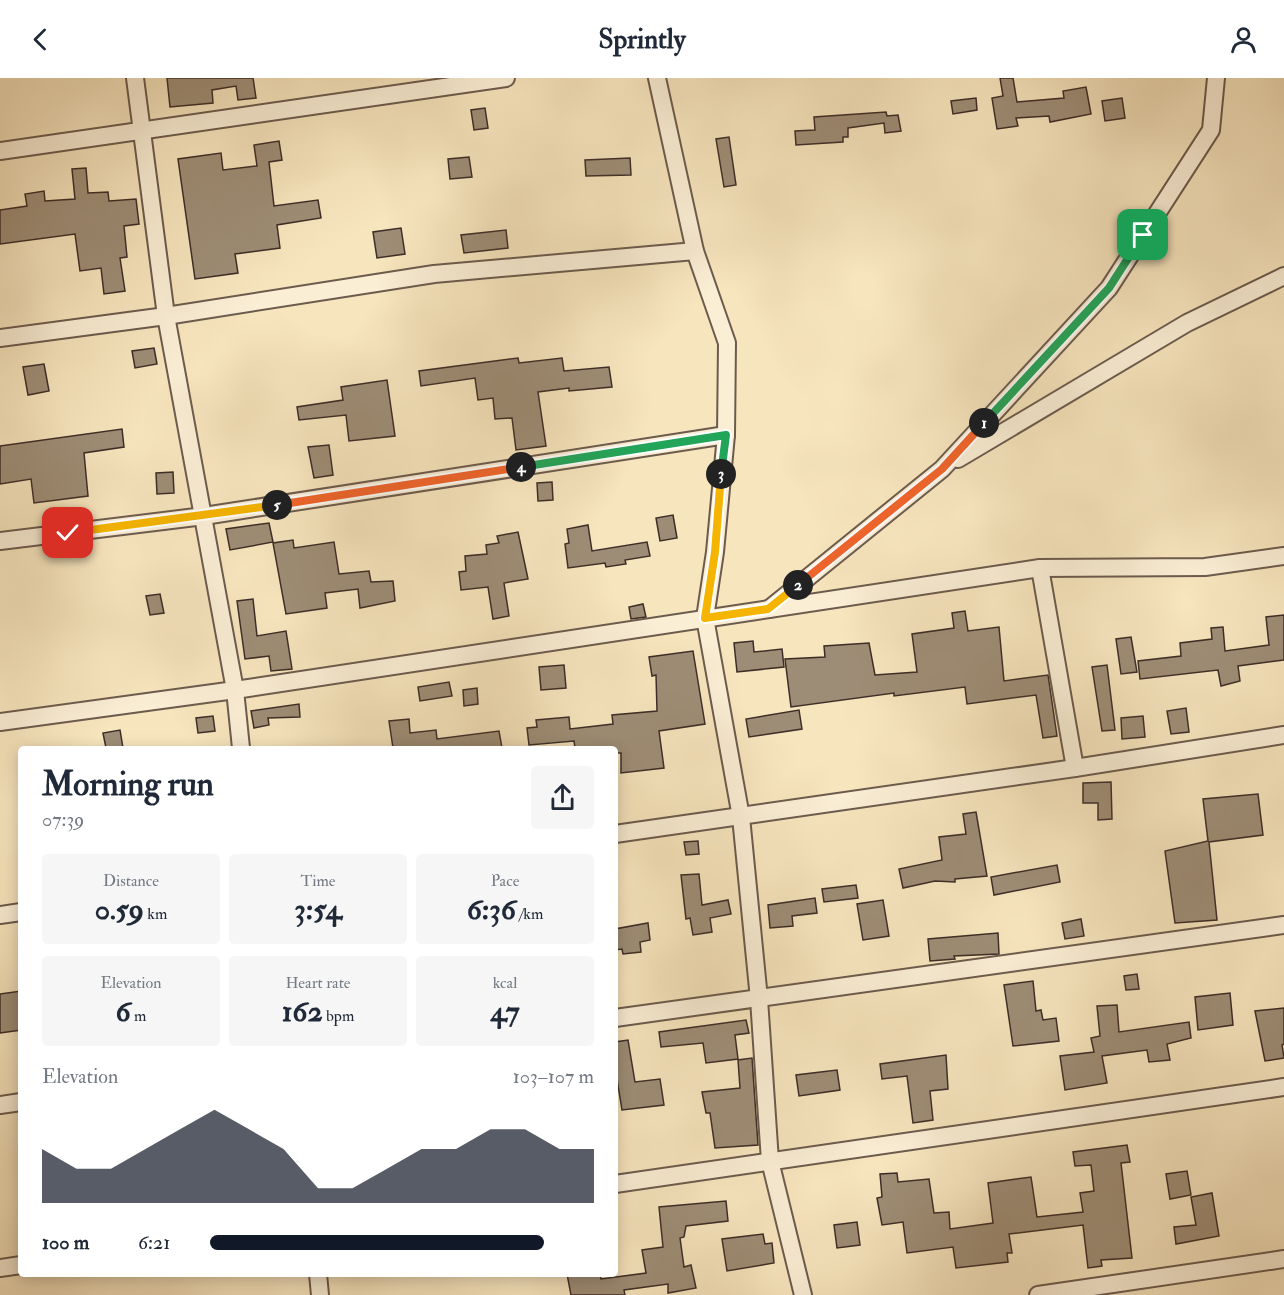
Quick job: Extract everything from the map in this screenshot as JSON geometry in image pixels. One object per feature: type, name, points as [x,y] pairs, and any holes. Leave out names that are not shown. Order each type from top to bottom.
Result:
[{"type":"street","points":[[135,78],[141,132],[151,183],[166,316],[235,690],[241,746]]},
{"type":"street","points":[[0,151],[506,78]]},
{"type":"street","points":[[657,78],[695,250],[727,343],[726,435],[715,552],[705,618],[741,817],[759,999],[770,1161],[803,1295]]},
{"type":"street","points":[[942,469],[1109,288],[1211,130],[1216,78]]},
{"type":"street","points":[[0,338],[166,316],[434,274],[695,250]]},
{"type":"street","points":[[768,609],[942,469],[1187,323],[1284,276]]},
{"type":"street","points":[[0,541],[204,516],[726,435]]},
{"type":"street","points":[[0,722],[235,690],[1040,568],[1204,567],[1284,556]]},
{"type":"street","points":[[1040,568],[1075,768]]},
{"type":"street","points":[[618,834],[1075,768],[1284,735]]},
{"type":"street","points":[[0,915],[18,912]]},
{"type":"street","points":[[618,1018],[1284,925]]},
{"type":"street","points":[[618,1184],[1284,1087]]},
{"type":"street","points":[[0,1105],[18,1102]]},
{"type":"street","points":[[1038,1295],[1284,1259]]},
{"type":"street","points":[[0,1268],[18,1265]]},
{"type":"street","points":[[318,1277],[320,1295]]},
{"type":"building","points":[[167,78],[253,78],[256,98],[238,100],[236,86],[212,90],[213,103],[170,107]]},
{"type":"building","points":[[1000,78],[1013,78],[1017,102],[1064,98],[1063,91],[1086,87],[1091,114],[1050,122],[1049,116],[1016,118],[1018,126],[997,129],[992,98],[1003,96]]},
{"type":"building","points":[[976,98],[977,110],[953,114],[951,101]]},
{"type":"building","points":[[1122,98],[1125,118],[1105,121],[1102,101]]},
{"type":"building","points":[[485,108],[488,128],[474,130],[471,110]]},
{"type":"building","points":[[886,112],[887,116],[898,115],[901,131],[885,133],[884,123],[848,128],[848,137],[843,137],[843,142],[796,145],[795,131],[815,130],[814,117]]},
{"type":"building","points":[[729,137],[736,185],[724,187],[716,139]]},
{"type":"building","points":[[279,141],[282,160],[269,162],[274,206],[318,200],[321,218],[277,225],[280,248],[235,254],[238,273],[195,279],[178,159],[221,153],[223,170],[257,166],[254,145]]},
{"type":"building","points":[[469,157],[472,177],[450,179],[448,159]]},
{"type":"building","points":[[630,158],[631,175],[586,176],[585,160]]},
{"type":"building","points":[[86,168],[88,193],[108,192],[109,201],[136,199],[139,224],[124,226],[127,257],[120,258],[125,291],[104,294],[101,268],[80,271],[75,234],[0,244],[0,210],[27,206],[25,194],[44,191],[45,201],[75,199],[72,169]]},
{"type":"building","points":[[401,228],[405,254],[377,258],[373,232]]},
{"type":"building","points":[[506,230],[508,248],[464,253],[461,235]]},
{"type":"building","points":[[154,348],[157,364],[135,368],[132,351]]},
{"type":"building","points":[[518,358],[519,363],[562,358],[564,371],[609,367],[612,387],[569,391],[569,388],[538,392],[546,446],[516,450],[512,418],[495,419],[493,398],[478,400],[475,378],[421,386],[419,371]]},
{"type":"building","points":[[44,364],[49,391],[28,395],[23,367]]},
{"type":"building","points":[[387,380],[395,436],[349,441],[346,415],[299,420],[297,407],[343,400],[341,387]]},
{"type":"building","points":[[122,429],[124,447],[84,453],[88,496],[34,503],[31,479],[0,484],[0,446]]},
{"type":"building","points":[[329,445],[333,475],[314,478],[308,447]]},
{"type":"building","points":[[173,472],[174,493],[157,494],[156,473]]},
{"type":"building","points":[[552,482],[553,500],[538,501],[537,483]]},
{"type":"building","points":[[673,515],[677,538],[660,541],[656,518]]},
{"type":"building","points":[[269,523],[273,542],[230,550],[226,529]]},
{"type":"building","points":[[588,525],[592,551],[647,542],[650,556],[625,560],[626,564],[606,567],[605,563],[568,568],[565,544],[569,543],[567,529]]},
{"type":"building","points":[[518,532],[528,579],[504,583],[509,616],[493,619],[488,587],[461,590],[459,572],[466,571],[465,556],[487,554],[486,545],[499,543],[497,536]]},
{"type":"building","points":[[293,540],[294,548],[334,542],[339,574],[369,571],[371,582],[393,581],[395,601],[360,608],[358,589],[325,593],[327,608],[286,614],[273,543]]},
{"type":"building","points":[[160,594],[164,613],[150,615],[146,596]]},
{"type":"building","points":[[253,599],[257,636],[286,631],[292,669],[271,671],[269,656],[245,659],[237,601]]},
{"type":"building","points":[[643,604],[646,617],[631,619],[629,607]]},
{"type":"building","points":[[965,611],[968,631],[999,627],[1004,681],[1048,675],[1057,736],[1043,738],[1036,695],[967,704],[965,687],[894,696],[894,693],[791,707],[785,659],[825,657],[824,646],[869,643],[875,675],[917,672],[912,634],[954,628],[952,613]]},
{"type":"building","points":[[1284,615],[1284,660],[1238,666],[1240,681],[1221,686],[1218,670],[1140,679],[1138,661],[1181,656],[1180,643],[1212,639],[1211,628],[1223,627],[1225,651],[1269,645],[1266,617]]},
{"type":"building","points":[[1131,637],[1137,672],[1121,674],[1116,639]]},
{"type":"building","points":[[753,641],[754,652],[782,649],[784,667],[737,672],[734,643]]},
{"type":"building","points":[[693,651],[705,724],[659,731],[664,768],[621,773],[621,753],[618,753],[618,746],[575,746],[574,741],[529,745],[527,728],[537,727],[536,720],[569,717],[570,729],[613,724],[612,715],[657,711],[656,675],[652,676],[649,657]]},
{"type":"building","points":[[564,665],[566,688],[541,690],[539,667]]},
{"type":"building","points":[[1107,665],[1115,730],[1102,731],[1092,667]]},
{"type":"building","points":[[449,682],[452,696],[420,701],[418,687]]},
{"type":"building","points":[[477,688],[478,704],[464,706],[463,690]]},
{"type":"building","points":[[299,704],[300,717],[268,718],[269,725],[254,728],[251,711]]},
{"type":"building","points":[[1186,708],[1189,732],[1171,734],[1167,711]]},
{"type":"building","points":[[799,710],[802,729],[749,737],[746,719]]},
{"type":"building","points":[[213,716],[215,731],[198,733],[196,718]]},
{"type":"building","points":[[1143,716],[1145,737],[1122,739],[1121,718]]},
{"type":"building","points":[[409,719],[410,733],[436,730],[437,739],[499,731],[502,746],[393,746],[389,721]]},
{"type":"building","points":[[120,730],[123,746],[106,746],[103,733]]},
{"type":"building","points":[[1111,782],[1112,819],[1098,820],[1098,803],[1083,803],[1083,783]]},
{"type":"building","points":[[1258,794],[1263,835],[1209,842],[1217,920],[1175,923],[1165,851],[1208,841],[1203,799]]},
{"type":"building","points":[[976,812],[987,876],[955,879],[955,882],[935,881],[903,888],[899,869],[942,860],[939,837],[966,834],[963,814]]},
{"type":"building","points":[[698,841],[699,854],[686,855],[684,842]]},
{"type":"building","points":[[1057,865],[1060,882],[994,895],[991,877]]},
{"type":"building","points":[[699,874],[702,905],[728,900],[731,914],[710,918],[712,932],[693,935],[690,918],[686,919],[681,875]]},
{"type":"building","points":[[856,885],[858,898],[824,902],[822,889]]},
{"type":"building","points":[[815,898],[817,913],[792,916],[793,926],[770,928],[768,905]]},
{"type":"building","points":[[883,900],[889,936],[863,940],[857,904]]},
{"type":"building","points":[[1081,919],[1084,936],[1065,939],[1062,923]]},
{"type":"building","points":[[648,923],[650,940],[640,942],[641,952],[623,954],[622,949],[618,950],[618,928]]},
{"type":"building","points":[[998,933],[999,954],[954,956],[955,959],[930,961],[928,939]]},
{"type":"building","points":[[1137,974],[1139,989],[1126,990],[1124,976]]},
{"type":"building","points":[[1033,981],[1036,1011],[1041,1010],[1043,1020],[1056,1018],[1059,1041],[1013,1046],[1004,985]]},
{"type":"building","points":[[18,991],[18,1030],[0,1033],[0,994]]},
{"type":"building","points":[[1230,993],[1233,1025],[1198,1030],[1195,997]]},
{"type":"building","points":[[1117,1005],[1119,1032],[1189,1022],[1191,1038],[1167,1044],[1170,1060],[1149,1062],[1147,1050],[1102,1056],[1107,1083],[1065,1090],[1060,1056],[1094,1052],[1091,1038],[1100,1036],[1097,1006]]},
{"type":"building","points":[[1284,1008],[1284,1044],[1282,1045],[1284,1058],[1265,1061],[1255,1011]]},
{"type":"building","points":[[746,1020],[749,1033],[735,1035],[738,1059],[706,1063],[703,1043],[661,1047],[659,1032]]},
{"type":"building","points":[[628,1040],[635,1082],[660,1079],[664,1105],[622,1110],[618,1085],[618,1042]]},
{"type":"building","points":[[946,1055],[948,1089],[930,1091],[933,1120],[913,1123],[907,1076],[882,1079],[880,1064]]},
{"type":"building","points":[[752,1058],[758,1145],[715,1148],[710,1113],[706,1113],[702,1092],[740,1088],[738,1060]]},
{"type":"building","points":[[837,1070],[840,1090],[799,1096],[796,1075]]},
{"type":"building","points":[[1127,1145],[1130,1162],[1121,1163],[1132,1258],[1101,1260],[1102,1266],[1088,1268],[1083,1225],[1009,1234],[1012,1253],[1007,1253],[1008,1262],[956,1268],[953,1247],[907,1253],[903,1222],[882,1225],[877,1198],[882,1197],[880,1174],[897,1173],[898,1182],[929,1179],[934,1213],[949,1212],[950,1229],[993,1223],[988,1183],[1031,1177],[1037,1217],[1083,1212],[1080,1193],[1094,1191],[1091,1165],[1075,1166],[1073,1152]]},
{"type":"building","points":[[1187,1171],[1191,1195],[1170,1199],[1166,1174]]},
{"type":"building","points":[[1212,1193],[1219,1236],[1176,1244],[1174,1227],[1196,1225],[1191,1197]]},
{"type":"building","points":[[726,1201],[728,1221],[686,1226],[684,1237],[680,1238],[684,1267],[691,1265],[696,1288],[668,1293],[668,1284],[624,1290],[625,1295],[571,1295],[568,1277],[601,1277],[601,1279],[646,1273],[642,1250],[663,1247],[659,1207]]},
{"type":"building","points":[[857,1222],[860,1245],[837,1248],[834,1225]]},
{"type":"building","points":[[763,1234],[765,1244],[772,1243],[774,1263],[727,1271],[722,1239]]},
{"type":"route","points":[[68,533],[204,516],[726,435],[718,498],[715,552],[705,618],[768,609],[942,469],[1109,288],[1143,235]]}]
